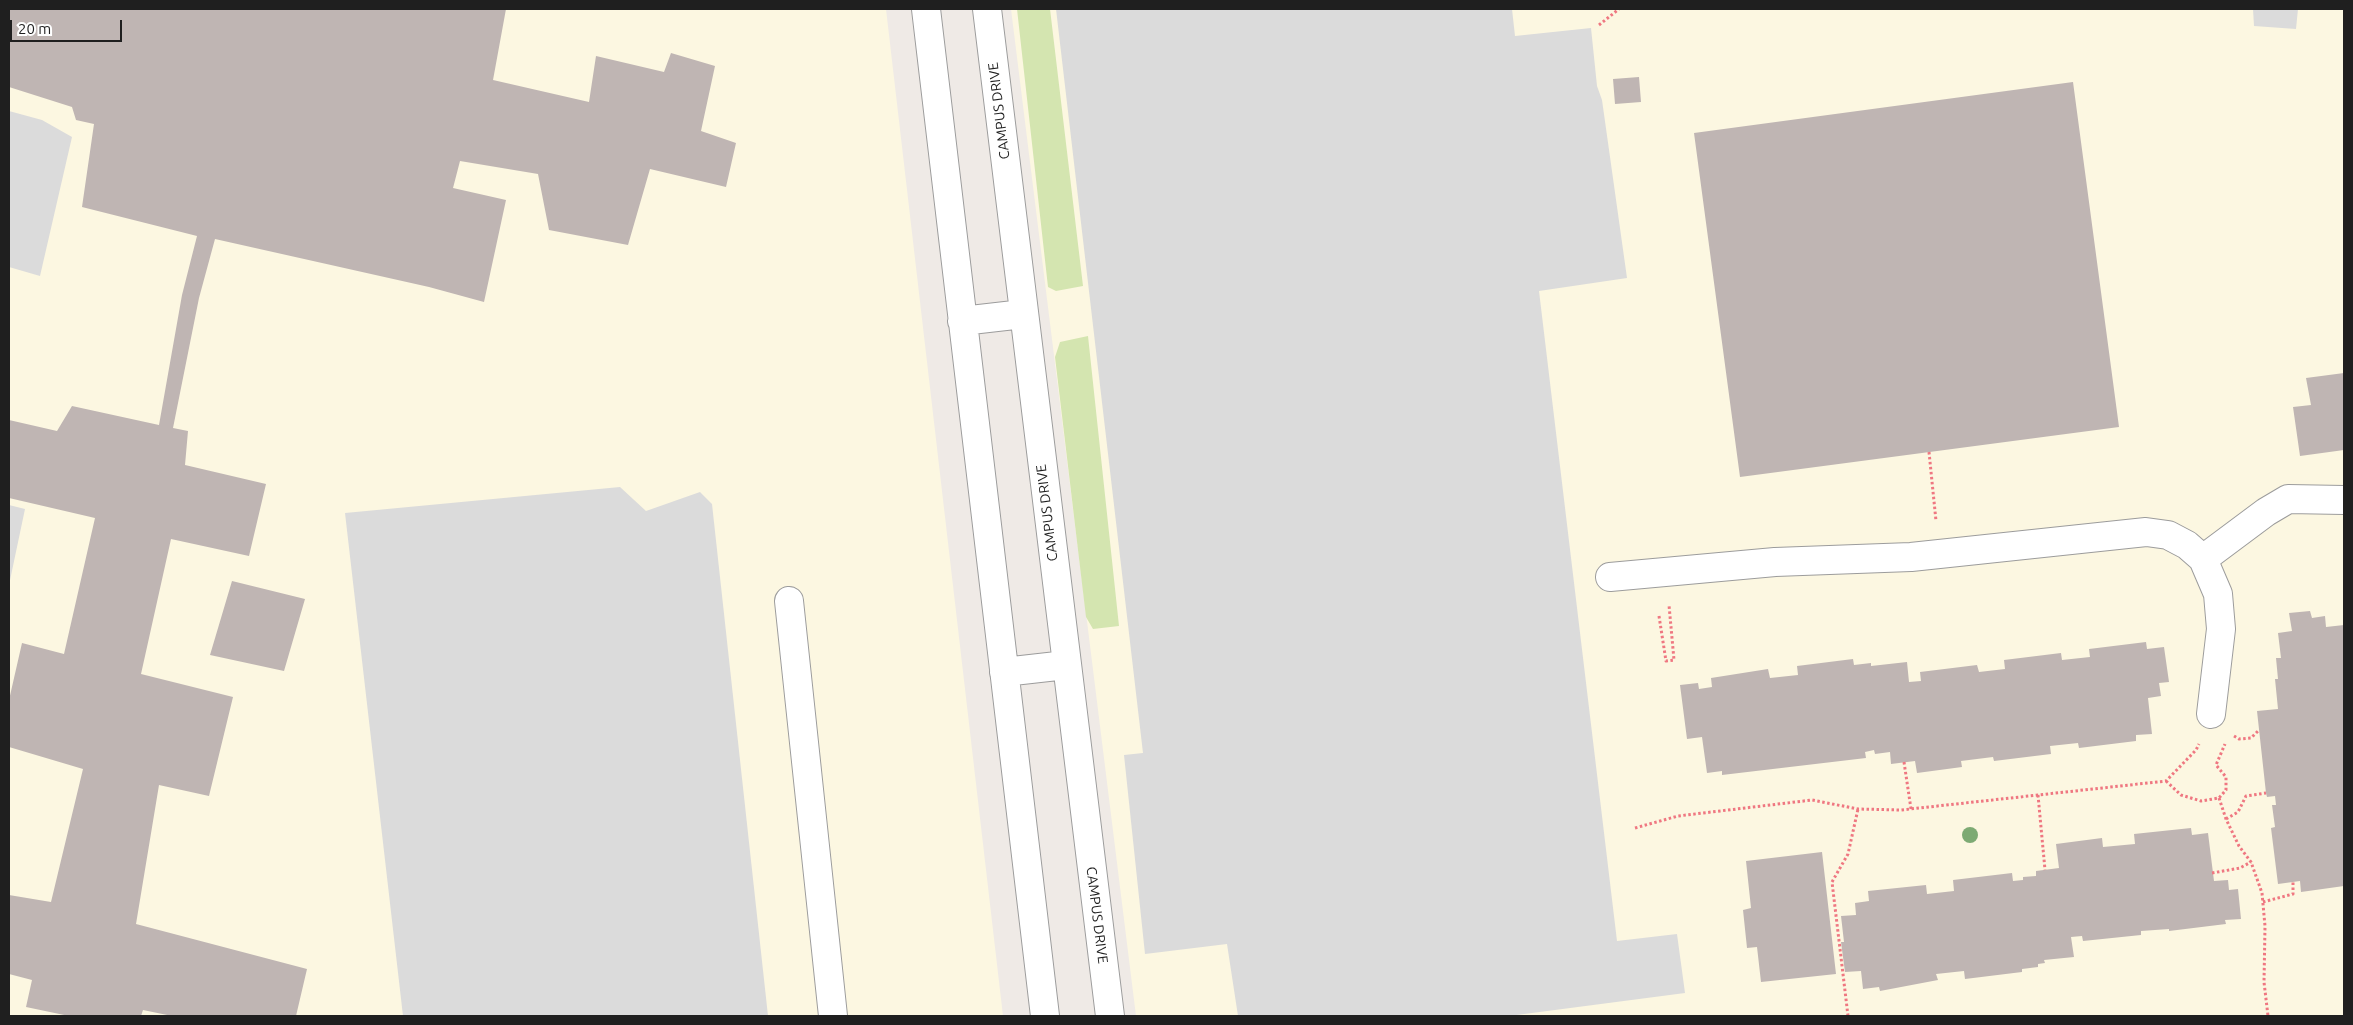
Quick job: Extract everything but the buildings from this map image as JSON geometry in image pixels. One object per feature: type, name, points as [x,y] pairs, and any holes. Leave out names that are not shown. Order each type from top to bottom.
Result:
[{"type":"street","points":[[926,9],[1045,1016]]},
{"type":"street","name":"CAMPUS DRIVE","points":[[987,9],[1110,1016]]},
{"type":"street","points":[[962,321],[1023,314]]},
{"type":"street","points":[[2203,558],[2266,512],[2288,499],[2344,500]]},
{"type":"street","points":[[1610,577],[1775,562],[1911,557],[2146,532],[2168,535],[2188,545],[2203,558],[2218,594],[2221,629],[2221,723]]},
{"type":"street","points":[[789,600],[834,1016]]},
{"type":"street","points":[[1004,672],[1066,665]]},
{"type":"path","points":[[1599,25],[1620,9]]},
{"type":"path","points":[[1911,557],[1936,524],[1929,452]]},
{"type":"path","points":[[1659,616],[1666,661],[1674,660],[1668,601]]},
{"type":"path","points":[[2221,723],[2239,739],[2250,738],[2259,730]]},
{"type":"path","points":[[1635,828],[1678,816],[1812,800],[1858,809],[1911,809],[2166,781],[2221,723]]},
{"type":"path","points":[[2166,781],[2181,795],[2201,801],[2219,798],[2226,790],[2226,777],[2216,765],[2221,723]]},
{"type":"path","points":[[1904,762],[1911,809]]},
{"type":"path","points":[[2226,819],[2238,812],[2246,796],[2266,793]]},
{"type":"path","points":[[2038,795],[2046,870]]},
{"type":"path","points":[[2219,798],[2226,819],[2239,846],[2251,862],[2262,892],[2265,926],[2264,982],[2268,1016]]},
{"type":"path","points":[[1848,1016],[1832,882],[1848,854],[1858,809]]},
{"type":"path","points":[[2212,872],[2240,868],[2251,862]]},
{"type":"path","points":[[2263,902],[2293,894],[2293,882]]},
{"type":"shaded area","points":[[9,9],[886,9],[1003,1016],[9,1016]]},
{"type":"shaded area","points":[[1011,9],[2344,9],[2344,1016],[1136,1016]]},
{"type":"shaded area","points":[[1056,9],[1512,9],[1515,36],[1591,28],[1597,86],[1602,100],[1627,278],[1539,291],[1617,941],[1677,934],[1685,993],[1509,1016],[1238,1016],[1227,944],[1145,954],[1124,755],[1143,753]]},
{"type":"shaded area","points":[[2253,9],[2298,9],[2296,29],[2254,26]]},
{"type":"shaded area","points":[[9,111],[42,120],[72,137],[40,276],[9,267]]},
{"type":"shaded area","points":[[620,487],[646,511],[700,492],[712,504],[768,1016],[403,1016],[345,513]]},
{"type":"shaded area","points":[[9,505],[25,509],[9,585]]},
{"type":"green space","points":[[1017,9],[1050,9],[1083,286],[1056,291],[1048,287]]},
{"type":"green space","points":[[1088,336],[1119,626],[1093,629],[1086,617],[1055,357],[1060,342]]}]
